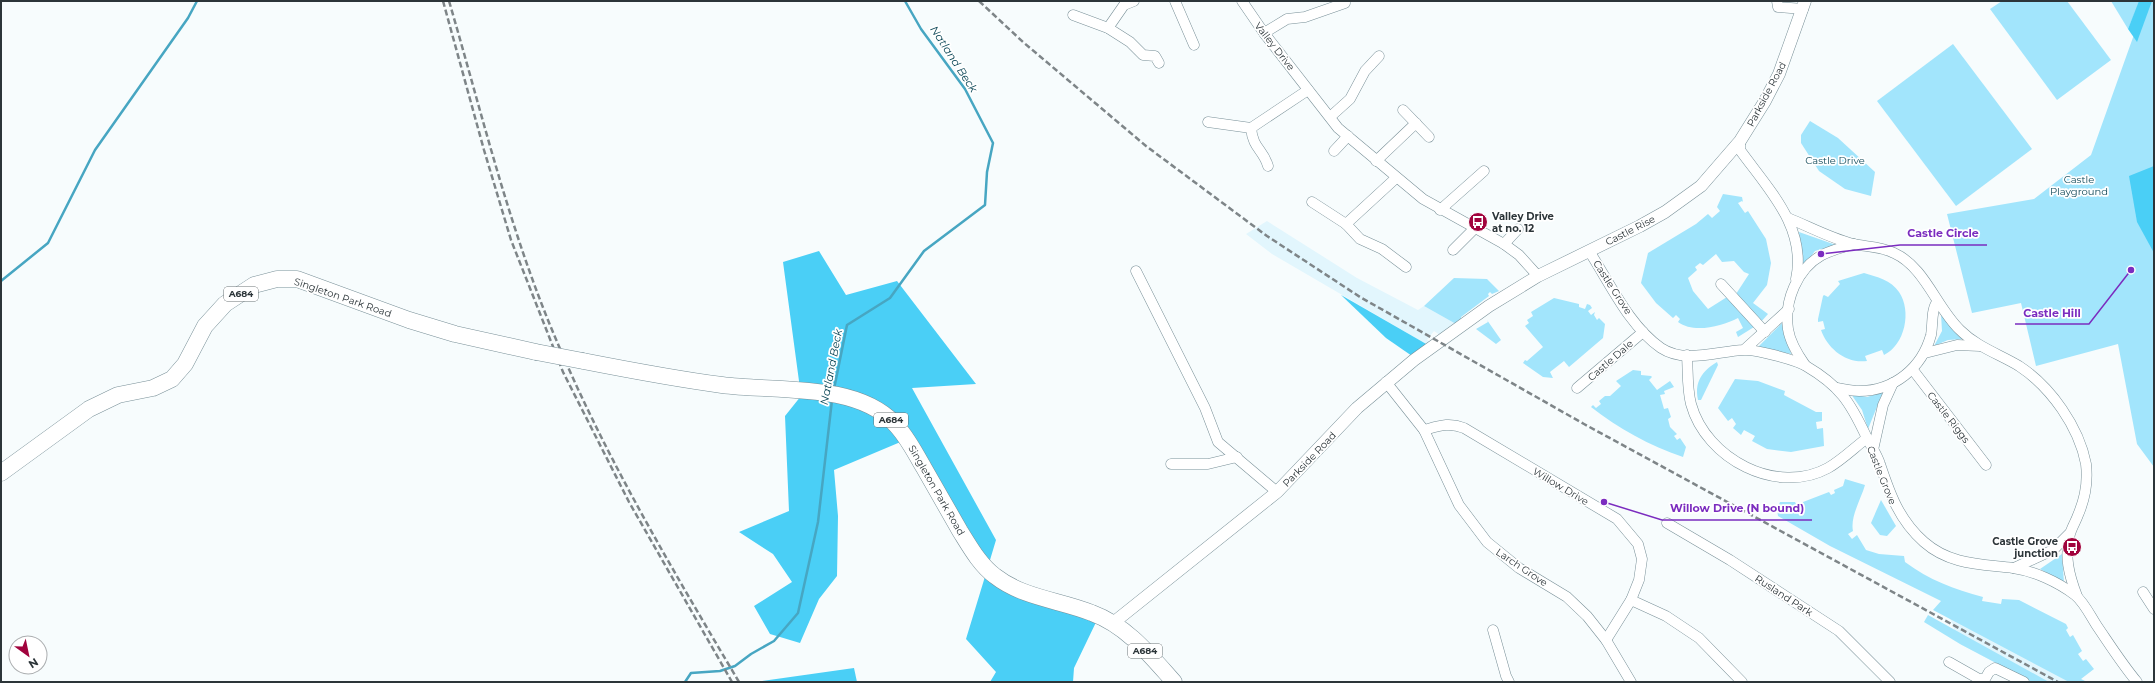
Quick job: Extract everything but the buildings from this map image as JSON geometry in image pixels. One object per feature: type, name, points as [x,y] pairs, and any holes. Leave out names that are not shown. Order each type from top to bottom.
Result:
[{"type":"highway","name":"Singleton Park Road","points":[[1,473],[89,409],[118,395],[153,388],[172,379],[185,364],[205,326],[224,304],[254,285],[277,279],[297,279],[409,320],[455,334],[536,352],[741,388],[827,393],[873,407],[894,422],[908,441],[962,534],[987,570],[1006,584],[1025,593],[1092,613],[1113,623]]},
{"type":"highway","name":"A684","points":[[1113,623],[1132,637],[1174,682]]},
{"type":"street","points":[[1108,28],[1124,5],[1134,1]]},
{"type":"street","points":[[1175,1],[1194,45]]},
{"type":"street","name":"Valley Drive","points":[[1242,1],[1264,33],[1308,90],[1348,136],[1396,178],[1440,210],[1476,227],[1520,255],[1538,276]]},
{"type":"street","points":[[1777,1],[1778,7],[1804,5]]},
{"type":"street","points":[[1264,33],[1287,19],[1305,18],[1345,3]]},
{"type":"street","name":"Parkside Road","points":[[1740,141],[1753,122],[1779,74],[1804,5]]},
{"type":"street","points":[[1073,15],[1108,28],[1130,42],[1143,55],[1155,56],[1159,63]]},
{"type":"street","points":[[1330,117],[1350,99],[1365,71],[1379,56]]},
{"type":"street","points":[[1208,122],[1251,128],[1308,90]]},
{"type":"street","points":[[1402,110],[1429,137]]},
{"type":"street","points":[[1376,161],[1416,123]]},
{"type":"street","points":[[1251,128],[1255,145],[1266,158],[1268,166]]},
{"type":"street","points":[[1334,151],[1348,136]]},
{"type":"street","points":[[1740,141],[1740,150],[1788,218],[1796,237],[1799,255],[1796,281],[1789,309],[1788,329],[1792,342],[1805,365]]},
{"type":"street","name":"Castle Rise","points":[[1504,296],[1538,276],[1665,212],[1705,182],[1740,141]]},
{"type":"street","points":[[1440,210],[1484,171]]},
{"type":"street","points":[[1346,224],[1396,178]]},
{"type":"street","points":[[1312,202],[1346,224],[1360,239],[1382,249],[1406,267]]},
{"type":"street","points":[[1788,218],[1819,233],[1854,244],[1875,246],[1894,253],[1907,261],[1917,271],[1937,302],[1959,330],[1980,346],[2019,366],[2036,379],[2051,394],[2072,427],[2082,450],[2087,480],[2081,507],[2070,533],[2067,563],[2077,596]]},
{"type":"street","points":[[1453,250],[1476,227]]},
{"type":"street","points":[[1504,244],[1518,229]]},
{"type":"street","points":[[1796,281],[1811,263],[1822,255],[1854,244]]},
{"type":"street","name":"Castle Grove","points":[[1589,251],[1643,332],[1663,349],[1687,355],[1718,354],[1745,350],[1805,365],[1837,388],[1853,407],[1873,450],[1897,510],[1924,542],[1938,553],[1963,562],[2014,568],[2044,577],[2077,596],[2118,658],[2137,682]]},
{"type":"street","points":[[1136,271],[1205,408],[1218,442],[1277,492]]},
{"type":"street","points":[[1720,284],[1765,332]]},
{"type":"street","name":"Parkside Road","points":[[1113,623],[1277,492],[1357,408],[1386,382],[1445,337],[1504,296]]},
{"type":"street","points":[[1837,388],[1858,391],[1877,389],[1893,383],[1913,370],[1925,353],[1933,328],[1934,305],[1937,302]]},
{"type":"street","points":[[1745,350],[1789,309]]},
{"type":"street","name":"Castle Dale","points":[[1577,388],[1643,332]]},
{"type":"street","points":[[1925,353],[1957,345],[1980,346]]},
{"type":"street","points":[[1687,355],[1691,404],[1696,417],[1710,439],[1721,451],[1733,460],[1755,471],[1790,478],[1804,476],[1828,468],[1867,438]]},
{"type":"street","name":"Castle Riggs","points":[[1913,370],[1986,465]]},
{"type":"street","name":"Larch Grove","points":[[1386,382],[1424,430],[1459,505],[1487,542],[1519,568],[1567,597],[1587,616],[1606,640],[1631,682]]},
{"type":"street","points":[[1873,450],[1883,405],[1893,383]]},
{"type":"street","name":"Willow Drive","points":[[1424,430],[1444,424],[1454,424],[1464,428],[1616,519],[1638,544],[1642,559],[1639,580],[1631,600],[1606,640]]},
{"type":"street","points":[[1172,464],[1208,464],[1237,457]]},
{"type":"street","name":"Rusland Park","points":[[1667,523],[1730,560],[1834,627],[1890,682]]},
{"type":"street","points":[[2014,568],[2053,550],[2070,533]]},
{"type":"street","points":[[2144,592],[2154,608]]},
{"type":"street","points":[[1631,600],[1666,616],[1699,638],[1742,682]]},
{"type":"street","points":[[1493,630],[1509,682]]},
{"type":"street","points":[[1949,662],[1983,680],[1992,669],[1999,669],[2024,682]]},
{"type":"shaded area","points":[[2139,1],[2152,1],[2137,42],[2128,29]]},
{"type":"shaded area","points":[[2154,166],[2154,253],[2137,222],[2129,176]]},
{"type":"shaded area","points":[[1267,221],[1357,278],[1418,310],[1424,306],[1456,324],[1440,335],[1434,331],[1427,340],[1431,342],[1428,345],[1272,254],[1246,234]]},
{"type":"shaded area","points":[[819,251],[846,295],[897,281],[976,384],[912,388],[996,540],[987,570],[910,438],[834,470],[838,516],[837,576],[819,599],[800,643],[770,634],[754,606],[792,582],[773,554],[739,532],[789,511],[785,416],[801,396],[783,262]]},
{"type":"shaded area","points":[[1341,295],[1428,345],[1412,356],[1386,338]]},
{"type":"shaded area","points":[[987,570],[1099,616],[1074,668],[1073,682],[990,682],[996,672],[966,639]]},
{"type":"shaded area","points":[[1943,601],[2087,682],[2032,682],[1960,644]]},
{"type":"shaded area","points":[[854,668],[857,682],[755,682]]},
{"type":"green space","points":[[2002,1],[2067,1],[2111,60],[2057,100],[1990,9]]},
{"type":"green space","points":[[2111,1],[2140,1],[2128,29]]},
{"type":"green space","name":"Castle Playground","points":[[2146,1],[2154,1],[2154,467],[2137,444],[2118,344],[2036,366],[2021,303],[1972,313],[1947,214],[2034,199],[2091,155]]},
{"type":"green space","points":[[1953,44],[2032,149],[1956,206],[1877,101]]},
{"type":"green space","name":"Castle Drive","points":[[1810,121],[1838,138],[1875,172],[1871,196],[1845,189],[1819,171],[1801,143],[1801,135]]},
{"type":"green space","points":[[1723,194],[1742,197],[1743,202],[1738,203],[1745,213],[1748,211],[1766,239],[1771,263],[1767,285],[1753,303],[1768,314],[1760,323],[1736,294],[1749,274],[1744,272],[1734,261],[1722,262],[1716,254],[1703,265],[1700,263],[1695,267],[1697,270],[1688,278],[1693,291],[1708,309],[1727,297],[1754,327],[1738,337],[1736,332],[1743,328],[1738,318],[1724,324],[1708,328],[1692,328],[1685,326],[1678,322],[1680,319],[1676,315],[1673,318],[1656,303],[1641,283],[1648,253],[1696,224],[1708,214],[1712,218],[1720,211],[1717,207]]},
{"type":"green space","points":[[1799,232],[1836,245],[1815,251],[1803,267]]},
{"type":"green space","points":[[1864,273],[1883,280],[1896,288],[1903,300],[1906,318],[1901,336],[1897,344],[1891,350],[1884,355],[1882,350],[1865,356],[1867,361],[1859,361],[1845,357],[1833,349],[1824,337],[1821,330],[1825,329],[1823,321],[1818,322],[1818,319],[1823,296],[1828,297],[1840,284],[1838,281]]},
{"type":"green space","points":[[1454,278],[1487,279],[1499,291],[1492,294],[1490,292],[1488,294],[1489,296],[1461,317],[1461,321],[1456,324],[1424,306]]},
{"type":"green space","points":[[1554,298],[1579,304],[1579,307],[1585,309],[1587,304],[1590,305],[1592,308],[1588,311],[1591,315],[1595,312],[1594,315],[1597,320],[1599,318],[1605,324],[1603,338],[1569,367],[1564,361],[1550,372],[1553,378],[1543,377],[1523,363],[1543,347],[1525,326],[1529,323],[1527,320],[1533,316],[1531,312]]},
{"type":"green space","points":[[1941,314],[1964,339],[1948,340],[1934,346],[1942,331]]},
{"type":"green space","points":[[1487,320],[1501,340],[1496,344],[1476,329],[1488,322]]},
{"type":"green space","points":[[1783,322],[1791,354],[1757,348]]},
{"type":"green space","points":[[1717,362],[1718,365],[1701,400],[1698,400],[1697,388],[1700,378],[1707,369]]},
{"type":"green space","points":[[1633,370],[1641,371],[1641,375],[1651,376],[1652,377],[1649,380],[1657,390],[1670,381],[1674,387],[1664,391],[1665,394],[1660,395],[1664,409],[1668,408],[1671,417],[1668,419],[1670,427],[1677,434],[1674,436],[1677,440],[1680,438],[1686,447],[1683,457],[1658,448],[1635,436],[1591,407],[1593,405],[1596,408],[1601,404],[1599,401],[1605,396],[1610,396],[1621,386],[1616,381]]},
{"type":"green space","points":[[1735,379],[1758,381],[1785,391],[1784,395],[1816,412],[1822,412],[1822,421],[1816,422],[1817,429],[1823,428],[1824,446],[1791,452],[1767,449],[1752,441],[1755,436],[1744,430],[1741,435],[1733,428],[1736,424],[1732,418],[1728,421],[1718,408]]},
{"type":"green space","points":[[1883,392],[1868,429],[1862,410],[1851,394],[1867,397]]},
{"type":"green space","points":[[1845,479],[1865,485],[1854,514],[1852,526],[1853,531],[1848,534],[1852,539],[1857,535],[1866,550],[1879,554],[1904,556],[1905,562],[1923,574],[1962,591],[1983,597],[1982,601],[2001,604],[2002,599],[2019,600],[2066,624],[2068,628],[2066,630],[2070,637],[2073,635],[2082,651],[2078,654],[2083,661],[2086,659],[2094,669],[2081,679],[2087,682],[2069,682],[1933,610],[1941,601],[1830,546],[1778,516],[1777,509],[1780,502],[1795,502],[1797,506],[1801,506],[1803,502],[1829,492],[1831,495],[1835,493],[1834,490],[1843,486]]},
{"type":"green space","points":[[1881,500],[1896,526],[1887,536],[1880,535],[1871,523]]},
{"type":"green space","points":[[2062,554],[2064,583],[2040,569]]},
{"type":"green space","points":[[1928,615],[2049,682],[2032,682],[1960,644],[1924,622]]},
{"type":"waterway","points":[[1,281],[48,243],[95,150],[188,18],[197,1]]},
{"type":"waterway","name":"Natland Beck","points":[[834,389],[847,325],[890,298],[924,251],[985,205],[987,172],[993,143],[965,89],[921,29],[905,1]]},
{"type":"waterway","name":"Natland Beck","points":[[685,682],[691,673],[720,671],[735,666],[751,654],[774,641],[798,613],[818,522],[832,400]]},
{"type":"railway","points":[[443,1],[484,150],[511,240],[563,372],[629,502],[732,682]]},
{"type":"railway","points":[[449,1],[495,164],[521,245],[550,325],[570,372],[614,463],[739,682]]},
{"type":"railway","points":[[979,1],[1023,42],[1146,146],[1267,236],[1360,297],[1584,424],[2058,682]]},
{"type":"place","name":"Valley Drive at no. 12","points":[[1478,222]]},
{"type":"place","name":"Castle Circle","points":[[1821,254]]},
{"type":"place","name":"Castle Hill","points":[[2131,270]]},
{"type":"place","name":"Willow Drive (N bound)","points":[[1604,502]]},
{"type":"place","name":"Castle Grove junction","points":[[2072,547]]}]
